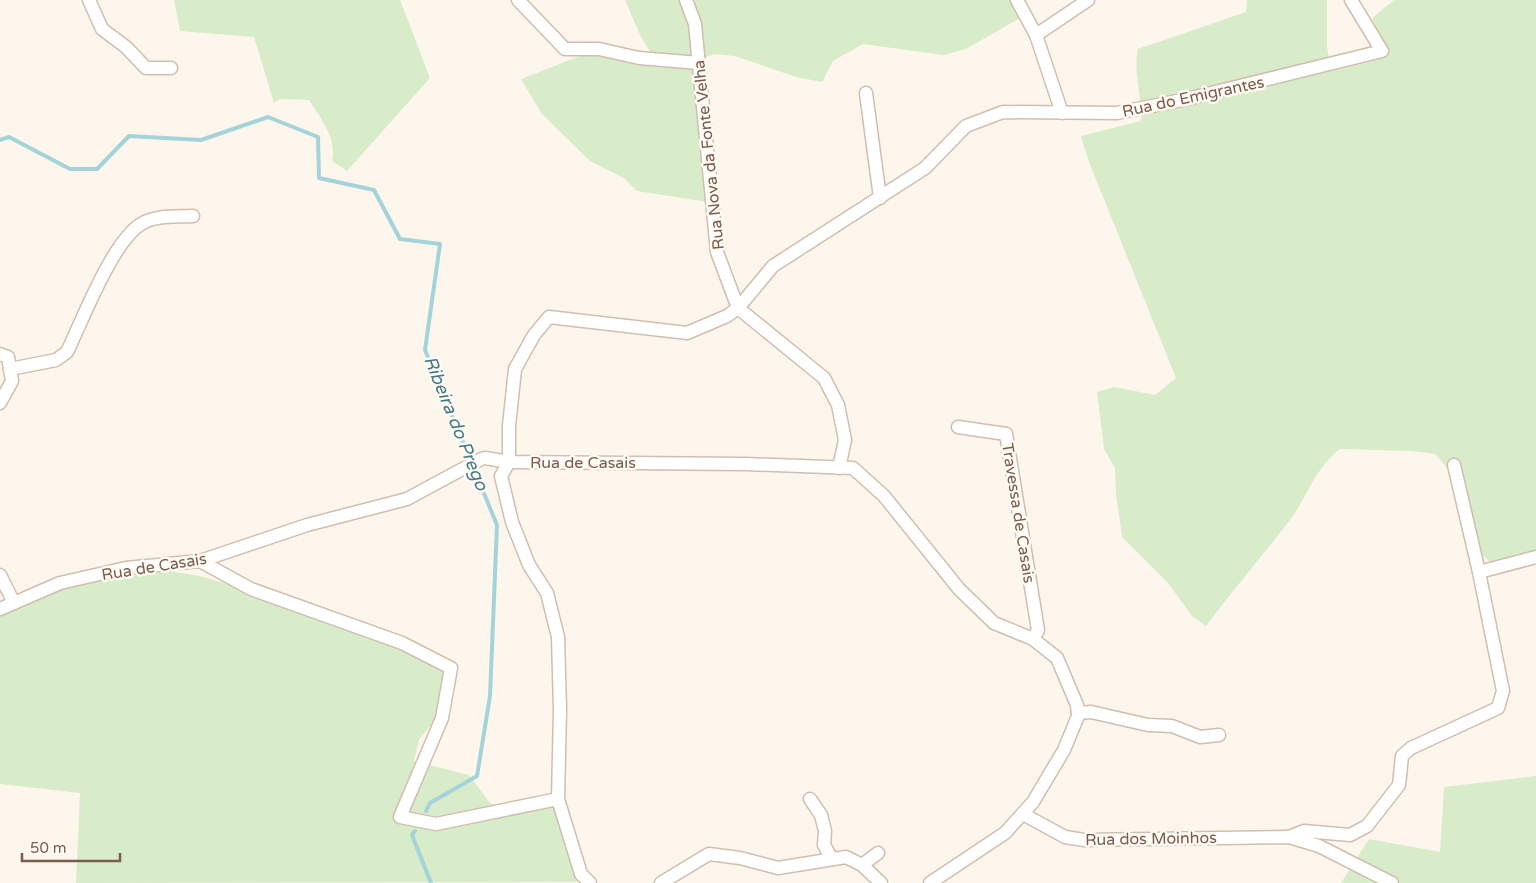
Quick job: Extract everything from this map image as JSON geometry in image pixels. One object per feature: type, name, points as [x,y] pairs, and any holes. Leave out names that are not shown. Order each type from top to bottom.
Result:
[{"type":"street","points":[[89,0],[102,29],[126,47],[146,68],[172,68]]},
{"type":"street","points":[[518,0],[566,50],[599,49],[639,58],[699,63]]},
{"type":"street","name":"Rua Nova da Fonte Velha","points":[[686,0],[695,24],[717,252],[738,308]]},
{"type":"street","points":[[1016,0],[1036,35],[1062,113]]},
{"type":"street","points":[[1036,35],[1088,0]]},
{"type":"street","name":"Rua do Emigrantes","points":[[738,308],[773,266],[925,168],[966,126],[1004,112],[1117,113],[1187,99],[1382,51],[1351,0]]},
{"type":"street","points":[[866,93],[880,198]]},
{"type":"street","points":[[10,369],[56,360],[67,352],[113,256],[140,224],[158,218],[193,216]]},
{"type":"street","points":[[590,883],[581,874],[558,799],[560,710],[558,637],[547,593],[529,565],[512,522],[501,476],[509,462],[515,369],[534,335],[549,318],[687,333],[727,316],[738,308],[824,378],[838,404],[845,440],[840,468]]},
{"type":"street","points":[[0,354],[8,358],[12,381],[0,403]]},
{"type":"street","name":"Travessa de Casais","points":[[958,427],[1006,434],[1038,630],[1033,639]]},
{"type":"street","name":"Rua de Casais","points":[[0,609],[60,583],[126,568],[200,561],[307,525],[407,500],[481,459],[509,462],[737,464],[853,468],[884,496],[959,589],[994,623],[1033,639],[1057,658],[1077,705],[1078,713]]},
{"type":"street","points":[[1289,837],[1304,831],[1350,834],[1367,826],[1399,785],[1402,756],[1411,748],[1498,708],[1502,691],[1479,572],[1454,465]]},
{"type":"street","points":[[1479,572],[1536,557]]},
{"type":"street","points":[[200,561],[251,589],[402,643],[451,668],[442,718],[400,817],[442,823],[558,799]]},
{"type":"street","points":[[0,575],[14,603]]},
{"type":"street","points":[[930,883],[1005,833],[1033,802],[1064,750],[1078,713],[1091,712],[1148,725],[1172,726],[1200,737],[1218,735]]},
{"type":"street","points":[[810,799],[821,815],[825,831],[824,845],[832,859]]},
{"type":"street","name":"Rua dos Moinhos","points":[[1022,814],[1065,837],[1084,840],[1289,837],[1319,846],[1392,883]]},
{"type":"street","points":[[862,865],[878,853]]},
{"type":"street","points":[[661,883],[709,854],[740,858],[778,868],[846,857],[862,865],[881,883]]},
{"type":"green space","points":[[174,0],[400,0],[430,78],[347,171],[332,161],[332,144],[327,129],[309,100],[280,99],[274,103],[254,37],[180,31]]},
{"type":"green space","points":[[625,0],[1011,0],[1022,17],[966,49],[943,55],[863,44],[833,61],[822,82],[796,77],[735,56],[714,54],[698,61],[708,202],[637,191],[624,178],[590,161],[542,114],[521,79],[588,53],[652,55],[641,37]]},
{"type":"green space","points":[[1247,0],[1327,0],[1327,46],[1331,71],[1378,60],[1386,52],[1372,18],[1394,0],[1536,0],[1536,550],[1493,565],[1478,551],[1449,470],[1435,454],[1411,451],[1340,449],[1323,466],[1290,520],[1206,626],[1192,616],[1168,583],[1122,537],[1116,494],[1115,468],[1104,449],[1097,392],[1114,387],[1155,395],[1176,378],[1089,162],[1081,136],[1141,121],[1136,66],[1138,49],[1246,12]]},
{"type":"green space","points":[[158,569],[200,576],[241,588],[454,665],[441,712],[419,740],[414,761],[469,775],[490,803],[502,807],[552,806],[563,817],[577,867],[577,882],[76,883],[80,793],[0,784],[0,615],[84,577]]},
{"type":"green space","points":[[1536,776],[1536,883],[1341,883],[1369,839],[1440,852],[1444,787]]},
{"type":"waterway","name":"Ribeira do Prego","points":[[0,140],[9,137],[70,169],[97,169],[129,136],[201,140],[268,117],[318,137],[319,178],[374,190],[400,239],[440,244],[425,350],[497,525],[490,696],[477,776],[430,803],[426,811]]},
{"type":"waterway","name":"Ribeira do Prego","points":[[415,831],[412,835],[431,883]]}]
